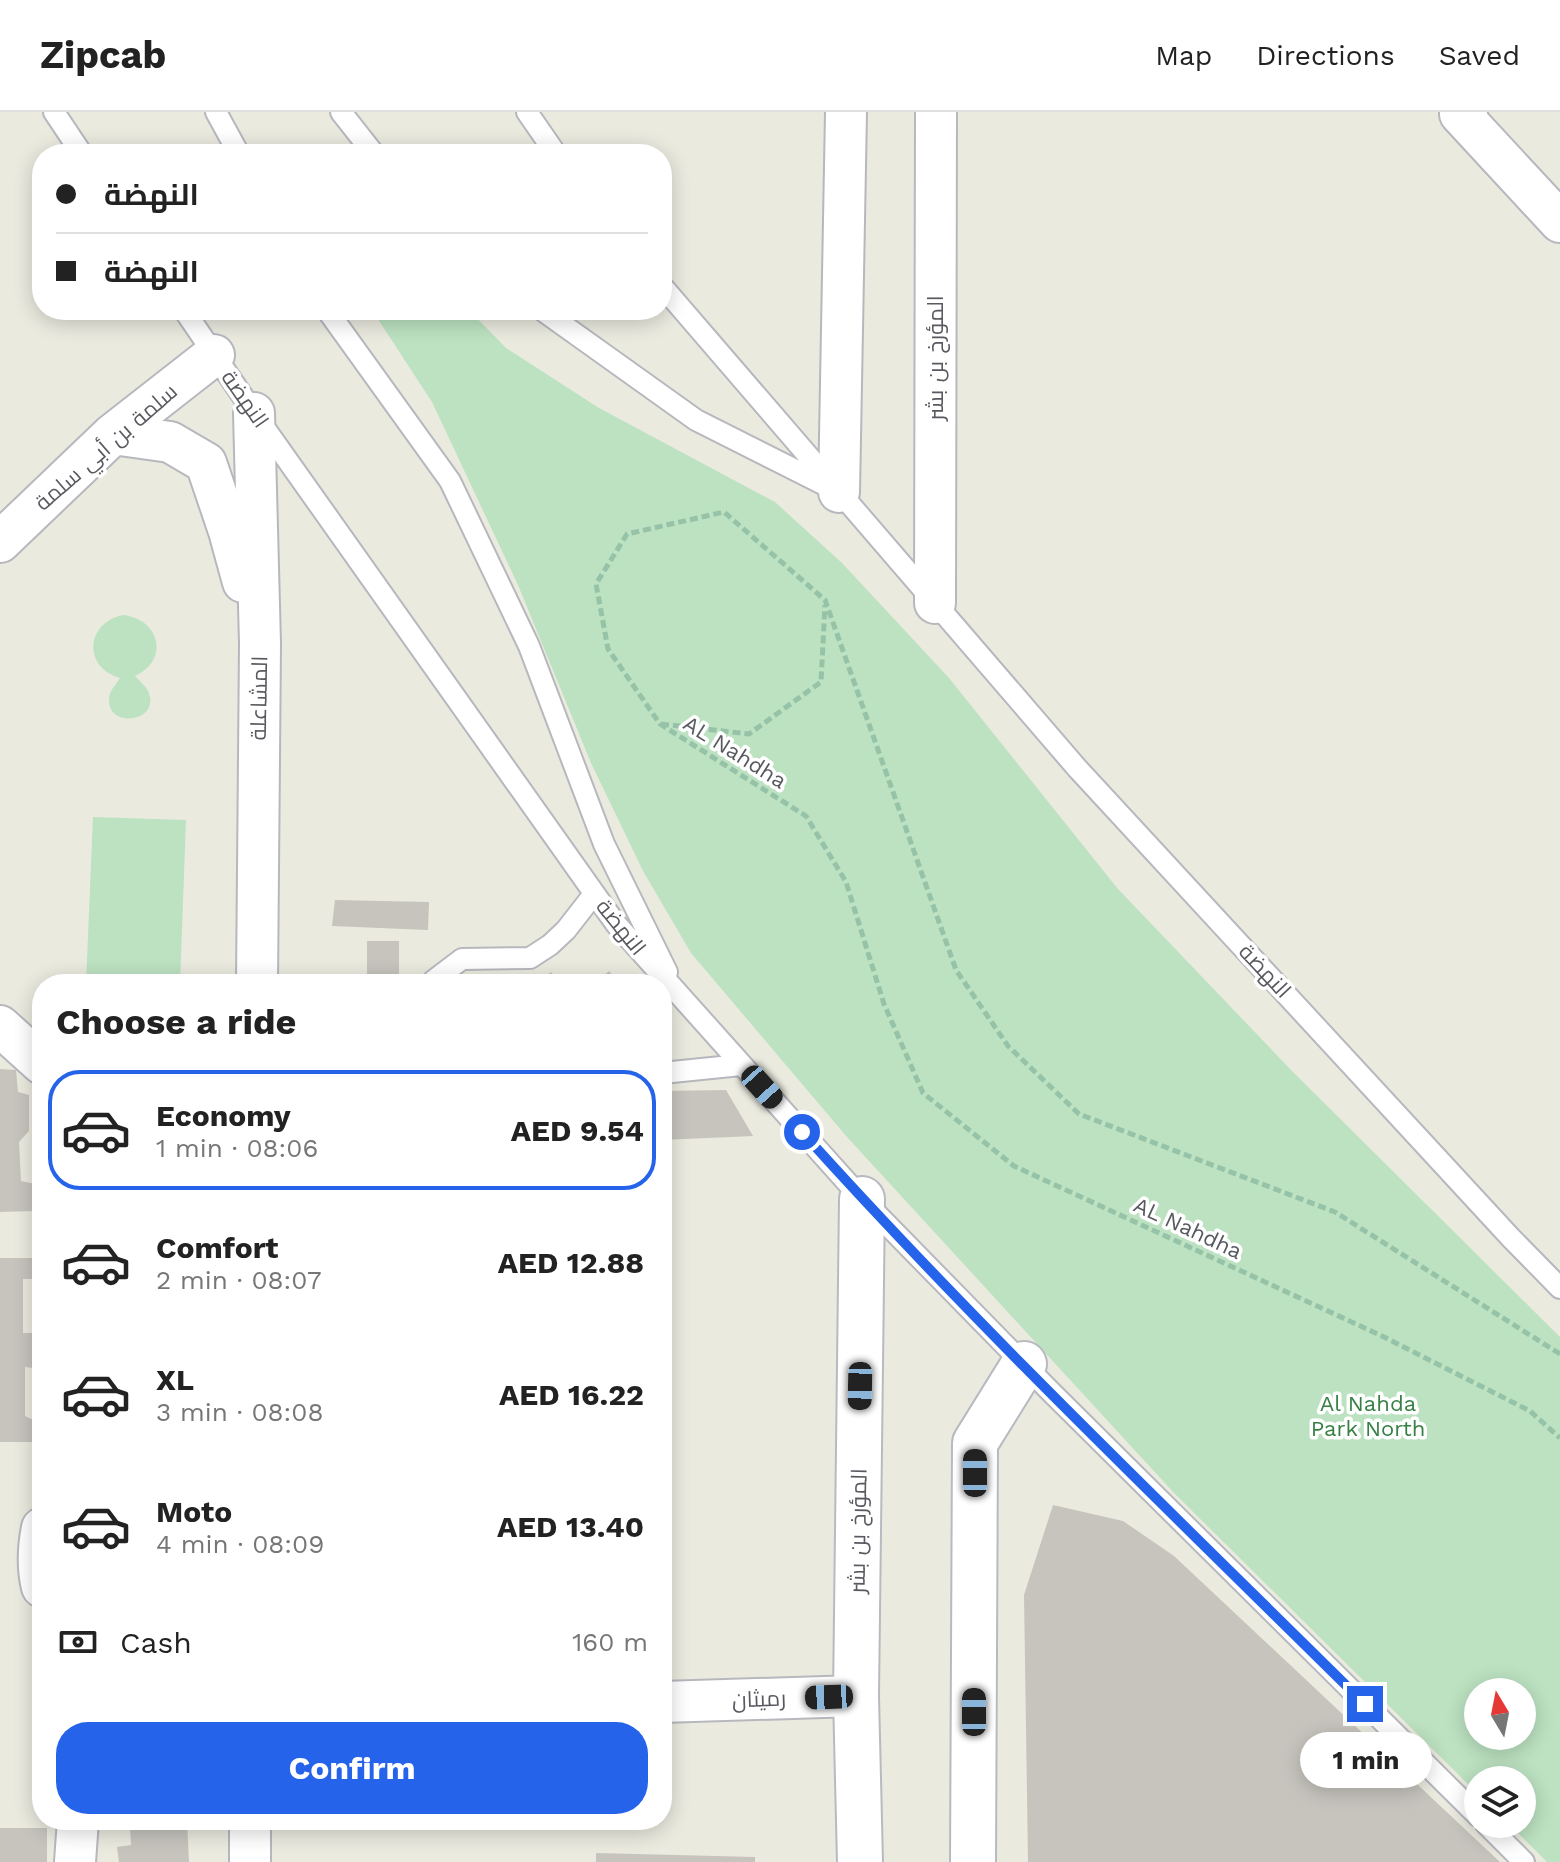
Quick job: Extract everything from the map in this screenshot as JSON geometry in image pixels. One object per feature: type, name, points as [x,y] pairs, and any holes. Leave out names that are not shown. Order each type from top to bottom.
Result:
[{"type":"street","points":[[839,492],[846,112]]},
{"type":"street","name":"المؤرخ بن بشر","points":[[935,603],[936,112]]},
{"type":"street","points":[[1463,113],[1560,222]]},
{"type":"street","name":"سلمة بن أبي سلمة","points":[[0,542],[113,434],[214,355]]},
{"type":"street","name":"المشاعلة","points":[[254,413],[260,644],[257,974]]},
{"type":"street","points":[[113,434],[170,442],[206,463],[229,531],[260,644]]},
{"type":"street","points":[[0,1026],[32,1055]]},
{"type":"street","name":"المؤرخ بن بشر","points":[[860,1862],[856,1696],[862,1199]]},
{"type":"street","points":[[973,1862],[975,1443],[1024,1364]]},
{"type":"street","name":"رميثان","points":[[672,1702],[856,1696]]},
{"type":"street","points":[[75,1862],[77,1830]]},
{"type":"street","points":[[250,1830],[250,1862]]},
{"type":"lane","points":[[54,112],[75,144]]},
{"type":"lane","points":[[216,112],[234,144]]},
{"type":"lane","points":[[341,112],[366,144]]},
{"type":"lane","points":[[527,112],[549,144]]},
{"type":"lane","name":"النهضة","points":[[672,298],[1077,768],[1560,1288]]},
{"type":"lane","name":"النهضة","points":[[191,320],[594,894],[661,974]]},
{"type":"lane","points":[[334,320],[450,481],[529,646],[604,844],[669,974]]},
{"type":"lane","points":[[556,320],[696,420],[839,492]]},
{"type":"lane","points":[[442,974],[462,959],[530,958],[566,930],[594,894]]},
{"type":"lane","points":[[672,980],[679,994]]},
{"type":"lane","name":"النهضة","points":[[672,986],[862,1199],[1464,1802]]},
{"type":"lane","points":[[672,1072],[741,1065]]},
{"type":"lane","points":[[1500,1838],[1524,1862]]},
{"type":"path","name":"AL Nahdha","points":[[1560,1354],[1335,1212],[1079,1114],[1008,1046],[956,970],[825,600],[724,512],[627,534],[596,584],[608,649],[660,724],[806,816],[846,882],[884,1004],[923,1093],[1014,1166],[1396,1343],[1530,1411],[1560,1438]]},
{"type":"path","points":[[660,724],[749,734],[821,682],[825,600]]},
{"type":"green space","name":"Al Nahda Park North","points":[[379,320],[479,320],[506,348],[599,408],[775,502],[842,563],[949,678],[1118,889],[1293,1072],[1560,1337],[1560,1862],[1547,1862],[1523,1838],[1536,1838],[1536,1766],[1464,1766],[1464,1780],[1174,1493],[847,1137],[691,953],[643,871],[591,763],[518,585],[432,402]]},
{"type":"green space","points":[[123,615],[145,624],[156,641],[153,660],[135,676],[147,689],[150,702],[140,716],[131,718],[122,718],[110,706],[110,694],[120,678],[100,665],[93,646],[101,627]]},
{"type":"green space","points":[[93,817],[186,820],[180,974],[86,974]]},
{"type":"building","points":[[335,900],[429,902],[428,930],[332,926]]},
{"type":"building","points":[[367,941],[399,941],[399,974],[367,974]]},
{"type":"building","points":[[0,1069],[16,1070],[18,1092],[29,1095],[29,1131],[19,1142],[21,1181],[32,1183],[32,1211],[0,1212]]},
{"type":"building","points":[[726,1090],[753,1136],[672,1140],[672,1091]]},
{"type":"building","points":[[0,1258],[32,1258],[32,1279],[23,1279],[23,1333],[32,1333],[32,1368],[25,1367],[25,1416],[32,1419],[32,1442],[0,1442]]},
{"type":"building","points":[[1053,1505],[1123,1521],[1174,1556],[1464,1828],[1464,1838],[1474,1838],[1500,1862],[1028,1862],[1024,1595]]},
{"type":"building","points":[[0,1828],[47,1830],[47,1862],[0,1862]]},
{"type":"building","points":[[130,1830],[187,1830],[189,1862],[119,1862],[117,1847],[131,1845]]},
{"type":"building","points":[[596,1853],[755,1857],[755,1862],[596,1862]]},
{"type":"route","points":[[802,1132],[862,1199],[1049,1390],[1365,1704]]}]
